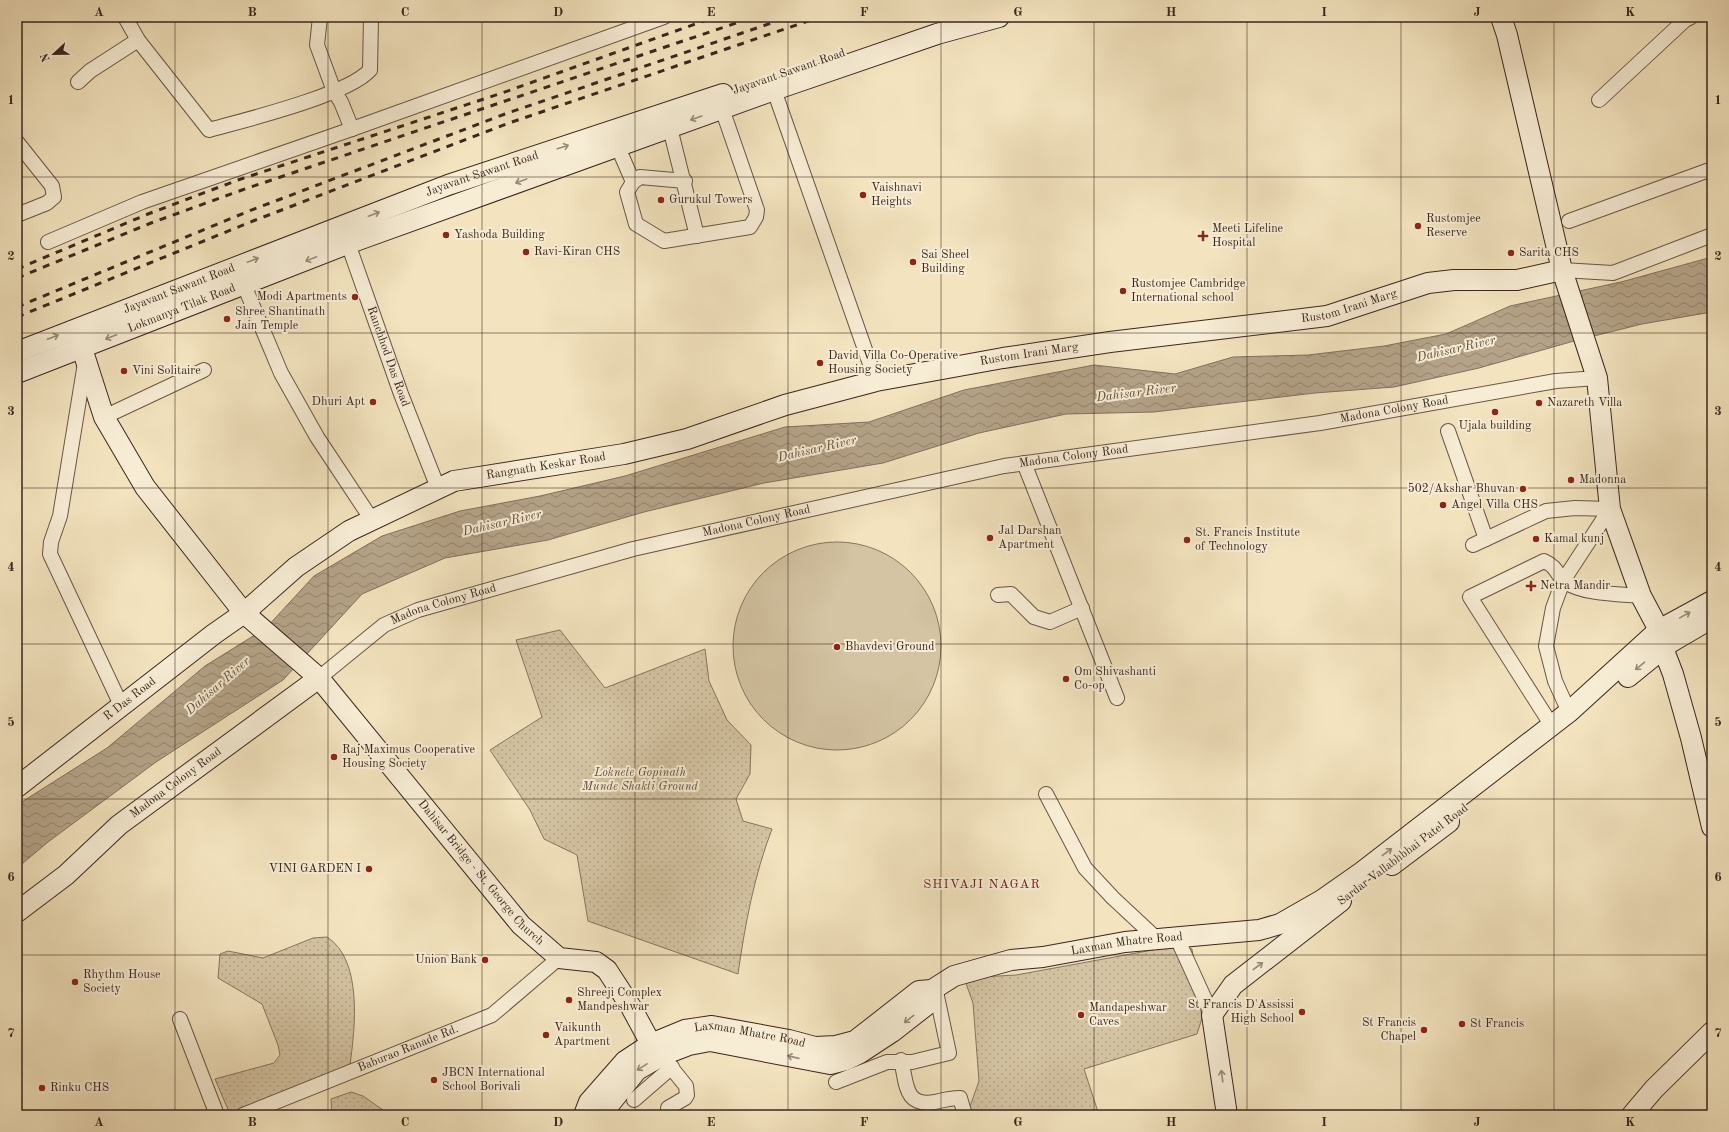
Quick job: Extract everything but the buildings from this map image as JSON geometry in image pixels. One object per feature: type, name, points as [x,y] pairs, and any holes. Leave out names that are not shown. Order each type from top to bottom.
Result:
[{"type":"street","points":[[125,17],[138,40],[209,130],[334,91],[358,79],[370,70],[371,17]]},
{"type":"street","points":[[320,17],[317,45],[334,91],[341,102],[352,129]]},
{"type":"street","points":[[48,242],[142,202],[352,129],[664,17]]},
{"type":"street","name":"Jayavant Sawant Road","points":[[347,244],[614,139],[954,17]]},
{"type":"street","name":"Jayavant Sawant Road","points":[[720,102],[774,90],[937,34],[999,17]]},
{"type":"street","points":[[1501,17],[1507,35],[1562,270],[1594,370],[1610,509],[1641,596],[1686,679],[1712,782]]},
{"type":"street","points":[[1599,100],[1685,20],[1691,17]]},
{"type":"street","points":[[78,82],[90,71],[138,40]]},
{"type":"street","points":[[774,90],[876,381]]},
{"type":"street","points":[[685,182],[640,177],[633,182],[627,192],[636,224],[664,241],[750,227],[756,217],[757,210],[720,102]]},
{"type":"street","points":[[668,120],[685,182],[697,236]]},
{"type":"street","points":[[614,139],[633,182]]},
{"type":"street","name":"Jayavant Sawant Road","points":[[17,352],[448,185],[614,139]]},
{"type":"street","points":[[17,142],[52,186],[54,197],[47,203],[17,215]]},
{"type":"street","points":[[1569,221],[1712,169]]},
{"type":"street","name":"Ranchhod Das Road","points":[[346,225],[344,237],[401,394],[438,488]]},
{"type":"street","points":[[1562,270],[1613,273],[1712,235]]},
{"type":"street","name":"Lokmanya Tilak Road","points":[[17,373],[85,353],[244,285],[347,244]]},
{"type":"street","name":"Rustom Irani Marg","points":[[876,381],[1003,358],[1110,342],[1328,316],[1428,282],[1454,280],[1517,280],[1562,270]]},
{"type":"street","points":[[244,285],[281,373],[317,437],[372,520]]},
{"type":"street","name":"Dahisar Bridge - St. George Church","points":[[75,329],[85,353],[104,417],[145,487],[250,618],[319,678],[521,925],[559,958]]},
{"type":"street","points":[[85,353],[60,516],[50,554],[121,705]]},
{"type":"street","points":[[104,417],[204,370]]},
{"type":"street","name":"Madona Colony Road","points":[[17,912],[66,875],[119,825],[319,678],[384,625],[418,610],[633,549],[1004,466],[1320,424],[1556,381],[1594,370]]},
{"type":"street","name":"Rangnath Keskar Road","points":[[250,618],[296,567],[350,531],[454,481],[624,454],[687,439],[785,405],[876,381]]},
{"type":"street","points":[[1448,431],[1480,542],[1546,511],[1575,508],[1610,509]]},
{"type":"street","points":[[1024,463],[1117,698]]},
{"type":"street","points":[[1569,712],[1555,681],[1546,646],[1553,608],[1564,581],[1610,509]]},
{"type":"street","points":[[1552,726],[1470,597],[1544,561],[1554,565],[1564,581],[1576,588],[1641,596]]},
{"type":"street","points":[[998,595],[1011,594],[1034,617],[1050,622],[1082,608]]},
{"type":"street","points":[[1664,640],[1712,601]]},
{"type":"street","name":"R Das Road","points":[[17,787],[214,634],[250,618]]},
{"type":"street","name":"Sardar Vallabhbhai Patel Road","points":[[1326,905],[1569,712],[1664,640],[1712,618]]},
{"type":"street","points":[[1664,640],[1691,738],[1712,827]]},
{"type":"street","name":"Sardar Vallabhbhai Patel Road","points":[[1326,905],[1417,847],[1516,770],[1664,640]]},
{"type":"street","points":[[1046,794],[1085,868],[1113,898],[1157,939]]},
{"type":"street","points":[[1212,1015],[1233,985],[1326,905]]},
{"type":"street","name":"Laxman Mhatre Road","points":[[601,1115],[637,1070],[662,1056],[685,1030],[712,1026],[789,1040],[815,1047],[831,1064],[860,1055],[928,1004],[934,988],[954,976],[1011,960],[1043,957],[1125,942],[1259,930],[1280,924],[1326,905]]},
{"type":"street","points":[[1177,938],[1212,1015],[1227,1115]]},
{"type":"street","points":[[559,958],[596,962],[607,970],[662,1056],[686,1086],[687,1095],[685,1098],[668,1108]]},
{"type":"street","name":"Baburao Ranade Rd.","points":[[243,1115],[492,1015],[559,958]]},
{"type":"street","points":[[860,1055],[887,1062],[901,1060],[912,1062],[949,1053],[934,988]]},
{"type":"street","points":[[180,1019],[218,1115]]},
{"type":"street","points":[[1632,1115],[1654,1089],[1712,1032]]},
{"type":"street","points":[[1647,1115],[1712,1047]]},
{"type":"street","points":[[634,1100],[662,1056]]},
{"type":"street","name":"Laxman Mhatre Road","points":[[584,1115],[589,1102],[625,1061],[662,1056]]},
{"type":"street","points":[[901,1060],[909,1092],[917,1102],[924,1103],[960,1098],[965,1115]]},
{"type":"green space","name":"Bhavdevi Ground","points":[[837,542],[857,544],[877,550],[886,554],[911,572],[929,597],[933,606],[939,626],[941,646],[939,666],[933,686],[929,695],[911,720],[886,738],[877,742],[857,748],[837,750],[817,748],[797,742],[788,738],[763,720],[745,695],[741,686],[735,666],[733,646],[735,626],[741,606],[745,597],[763,572],[788,554],[797,550],[817,544]]},
{"type":"green space","name":"Loknete Gopinath Munde Shakti Ground","points":[[560,630],[605,688],[705,649],[709,681],[727,720],[751,745],[750,774],[736,799],[743,821],[772,829],[755,883],[738,974],[588,921],[577,855],[544,839],[530,810],[490,750],[542,717],[516,640]]},
{"type":"green space","points":[[327,937],[339,948],[346,962],[351,978],[354,996],[354,1033],[350,1065],[230,1114],[215,1079],[274,1063],[280,1055],[278,1045],[262,1004],[218,978],[220,954],[228,951],[263,958],[313,938]]},
{"type":"green space","points":[[1180,945],[1192,949],[1202,1018],[1197,1034],[1084,1069],[1099,1115],[967,1115],[979,1081],[973,1003],[964,978],[1016,975]]},
{"type":"green space","points":[[351,1092],[363,1096],[390,1115],[332,1115],[331,1099]]},
{"type":"water","name":"Dahisar River","points":[[1712,257],[1712,312],[1642,324],[1574,341],[1479,368],[1394,387],[1315,393],[1154,412],[1066,414],[979,433],[883,463],[764,483],[644,512],[548,540],[445,558],[362,594],[283,680],[156,762],[48,842],[17,868],[17,805],[107,748],[205,666],[266,628],[314,576],[382,536],[460,511],[540,496],[625,476],[785,427],[869,422],[964,390],[1094,365],[1175,374],[1233,357],[1308,355],[1384,346],[1446,334],[1510,306],[1621,282]]},
{"type":"railway","points":[[17,269],[148,214],[238,180],[502,93],[715,17]]},
{"type":"railway","points":[[17,278],[151,223],[242,190],[754,17]]},
{"type":"railway","points":[[17,307],[249,211],[505,114],[789,17]]},
{"type":"railway","points":[[17,317],[253,221],[509,123],[820,17]]},
{"type":"place","name":"Vaishnavi Heights","points":[[863,195]]},
{"type":"place","name":"Gurukul Towers","points":[[661,200]]},
{"type":"place","name":"Rustomjee Reserve","points":[[1418,226]]},
{"type":"place","name":"Yashoda Building","points":[[446,235]]},
{"type":"place","name":"Meeti Lifeline Hospital","points":[[1203,236]]},
{"type":"place","name":"Ravi-Kiran CHS","points":[[526,252]]},
{"type":"place","name":"Sarita CHS","points":[[1511,253]]},
{"type":"place","name":"Sai Sheel Building","points":[[913,262]]},
{"type":"place","name":"Rustomjee Cambridge International school","points":[[1123,291]]},
{"type":"place","name":"Modi Apartments","points":[[355,297]]},
{"type":"place","name":"Shree Shantinath Jain Temple","points":[[227,319]]},
{"type":"place","name":"David Villa Co-Operative Housing Society","points":[[820,363]]},
{"type":"place","name":"Vini Solitaire","points":[[124,371]]},
{"type":"place","name":"Dhuri Apt","points":[[373,402]]},
{"type":"place","name":"Nazareth Villa","points":[[1539,403]]},
{"type":"place","name":"Ujala building","points":[[1495,412]]},
{"type":"place","name":"Madonna","points":[[1571,480]]},
{"type":"place","name":"502/Akshar Bhuvan","points":[[1523,489]]},
{"type":"place","name":"Angel Villa CHS","points":[[1443,505]]},
{"type":"place","name":"Jal Darshan Apartment","points":[[990,538]]},
{"type":"place","name":"Kamal kunj","points":[[1536,539]]},
{"type":"place","name":"St. Francis Institute of Technology","points":[[1187,540]]},
{"type":"place","name":"Netra Mandir","points":[[1531,586]]},
{"type":"place","name":"Bhavdevi Ground","points":[[837,647]]},
{"type":"place","name":"Om Shivashanti Co-op","points":[[1066,679]]},
{"type":"place","name":"Raj Maximus Cooperative Housing Society","points":[[334,757]]},
{"type":"place","name":"VINI GARDEN I","points":[[369,869]]},
{"type":"place","name":"Union Bank","points":[[485,960]]},
{"type":"place","name":"Rhythm House Society","points":[[75,982]]},
{"type":"place","name":"Shreeji Complex Mandpeshwar","points":[[569,1000]]},
{"type":"place","name":"St Francis D'Assissi High School","points":[[1302,1012]]},
{"type":"place","name":"Mandapeshwar Caves","points":[[1081,1015]]},
{"type":"place","name":"St Francis","points":[[1462,1024]]},
{"type":"place","name":"St Francis Chapel","points":[[1424,1030]]},
{"type":"place","name":"Vaikunth Apartment","points":[[546,1035]]},
{"type":"place","name":"JBCN International School Borivali","points":[[434,1080]]},
{"type":"place","name":"Rinku CHS","points":[[42,1088]]},
{"type":"district","name":"SHIVAJI NAGAR","points":[[982,884]]}]
